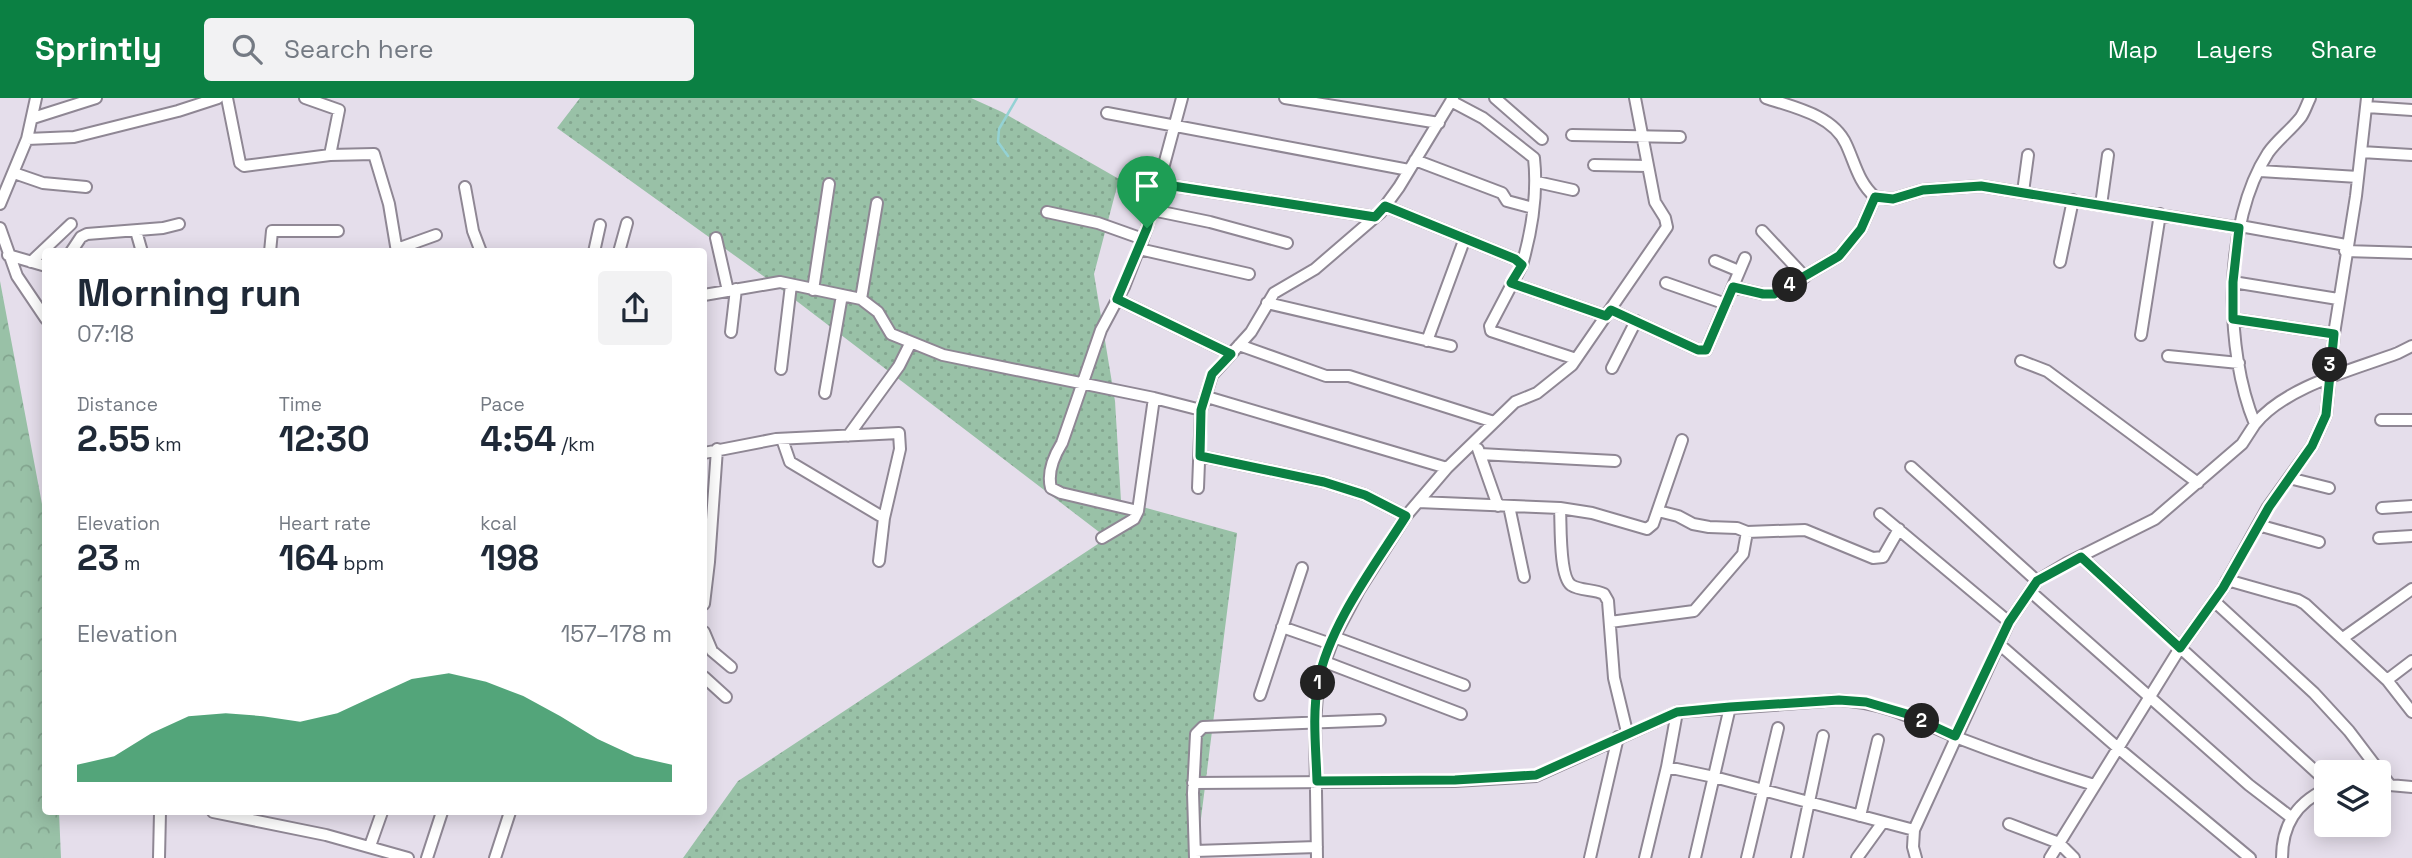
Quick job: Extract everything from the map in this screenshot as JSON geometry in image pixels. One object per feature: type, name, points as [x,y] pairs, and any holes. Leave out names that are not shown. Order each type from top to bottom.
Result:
[{"type":"street","points":[[0,204],[27,139],[36,98]]},
{"type":"street","points":[[33,118],[96,98]]},
{"type":"street","points":[[173,98],[178,111]]},
{"type":"street","points":[[27,139],[74,137],[218,98]]},
{"type":"street","points":[[228,98],[240,163],[244,166],[330,155],[374,154],[396,248]]},
{"type":"street","points":[[305,98],[339,110],[330,155]]},
{"type":"street","points":[[1138,511],[1060,493],[1051,488],[1050,483],[1054,456],[1062,443],[1101,330],[1141,244],[1182,98]]},
{"type":"street","points":[[1285,98],[1439,123]]},
{"type":"street","points":[[1494,98],[1542,139]]},
{"type":"street","points":[[1380,720],[1315,724],[1203,727],[1196,734],[1193,783],[1195,855],[1317,852],[1315,724],[1318,680],[1333,640],[1359,590],[1406,516],[1447,468],[1515,402],[1537,393],[1572,365],[1667,228],[1665,218],[1655,202],[1635,98]]},
{"type":"street","points":[[1766,98],[1813,114],[1835,130],[1845,142],[1859,178],[1875,197],[1893,199],[1923,190],[1981,186],[2240,227],[2346,248],[2412,253]]},
{"type":"street","points":[[2255,424],[2239,363],[2233,319],[2233,282],[2240,227],[2269,153],[2301,117],[2310,98]]},
{"type":"street","points":[[1198,488],[1201,410],[1212,374],[1251,332],[1274,293],[1315,269],[1385,206],[1452,99],[1483,118],[1534,158],[1537,182],[1530,237],[1522,265],[1490,326],[1491,331],[1576,359]]},
{"type":"street","points":[[2050,858],[2149,696],[2214,601],[2258,525],[2312,446],[2326,415],[2338,299],[2367,102],[2412,110]]},
{"type":"street","points":[[1107,113],[1174,127],[1412,165],[1502,193],[1507,201],[1534,208]]},
{"type":"street","points":[[1572,135],[1680,137]]},
{"type":"street","points":[[2361,152],[2412,155]]},
{"type":"street","points":[[2101,205],[2108,155]]},
{"type":"street","points":[[2023,192],[2028,156]]},
{"type":"street","points":[[1594,165],[1648,166]]},
{"type":"street","points":[[2260,171],[2358,177]]},
{"type":"street","points":[[14,173],[54,186],[86,187]]},
{"type":"street","points":[[1537,182],[1573,190]]},
{"type":"street","points":[[813,290],[829,184]]},
{"type":"street","points":[[1160,184],[1375,217]]},
{"type":"street","points":[[465,187],[473,231],[479,248]]},
{"type":"street","points":[[1733,287],[1774,294],[1839,256],[1852,242],[1875,197]]},
{"type":"street","points":[[2060,262],[2073,201]]},
{"type":"street","points":[[861,299],[877,203]]},
{"type":"street","points":[[1385,206],[1515,259],[1522,265]]},
{"type":"street","points":[[1152,210],[1210,222],[1287,243]]},
{"type":"street","points":[[1047,212],[1098,223],[1141,244],[1249,274]]},
{"type":"street","points":[[2140,335],[2160,214]]},
{"type":"street","points":[[620,248],[627,223]]},
{"type":"street","points":[[46,248],[71,224]]},
{"type":"street","points":[[74,248],[81,237],[87,234],[136,231],[179,224]]},
{"type":"street","points":[[595,248],[600,225]]},
{"type":"street","points":[[0,228],[17,276],[42,313]]},
{"type":"street","points":[[136,231],[141,248]]},
{"type":"street","points":[[270,248],[272,231],[338,231]]},
{"type":"street","points":[[1762,231],[1805,277]]},
{"type":"street","points":[[404,248],[436,234]]},
{"type":"street","points":[[716,238],[732,290],[731,332]]},
{"type":"street","points":[[1427,341],[1465,238]]},
{"type":"street","points":[[31,262],[42,252]]},
{"type":"street","points":[[8,255],[42,264]]},
{"type":"street","points":[[1511,283],[1636,321],[1698,350],[1706,350],[1745,258]]},
{"type":"street","points":[[1715,261],[1739,271]]},
{"type":"street","points":[[707,294],[780,282],[861,299],[878,312],[891,334],[943,355],[1201,410]]},
{"type":"street","points":[[2233,282],[2338,299]]},
{"type":"street","points":[[1666,283],[1726,304]]},
{"type":"street","points":[[781,369],[791,285]]},
{"type":"street","points":[[825,393],[842,295]]},
{"type":"street","points":[[1117,299],[1235,349],[1326,376],[1349,376],[1493,422]]},
{"type":"street","points":[[1266,303],[1451,346]]},
{"type":"street","points":[[2233,319],[2334,334]]},
{"type":"street","points":[[1612,368],[1636,321]]},
{"type":"street","points":[[848,436],[899,366],[911,342]]},
{"type":"street","points":[[1916,858],[1913,847],[1914,830],[1955,736],[2009,622],[2037,581],[2155,519],[2242,444],[2255,424],[2271,409],[2298,391],[2412,346]]},
{"type":"street","points":[[2168,356],[2239,363]]},
{"type":"street","points":[[2021,361],[2047,371],[2198,483]]},
{"type":"street","points":[[1207,397],[1447,468]]},
{"type":"street","points":[[1102,538],[1134,519],[1138,511],[1154,398]]},
{"type":"street","points":[[2381,420],[2412,420]]},
{"type":"street","points":[[707,452],[782,439],[899,433],[900,449],[884,518],[879,561]]},
{"type":"street","points":[[782,439],[790,462],[884,518]]},
{"type":"street","points":[[1475,440],[1504,506],[1524,577]]},
{"type":"street","points":[[1418,502],[1560,508],[1592,513],[1647,529],[1653,524],[1682,440]]},
{"type":"street","points":[[707,579],[717,449]]},
{"type":"street","points":[[1480,454],[1615,461]]},
{"type":"street","points":[[1200,456],[1324,482],[1365,495],[1406,516]]},
{"type":"street","points":[[1911,467],[2037,581]]},
{"type":"street","points":[[2290,478],[2329,488]]},
{"type":"street","points":[[2382,508],[2412,506]]},
{"type":"street","points":[[1560,508],[1563,570],[1566,580],[1574,587],[1604,594],[1608,601],[1614,678],[1623,735],[1590,858]]},
{"type":"street","points":[[1658,511],[1709,527],[1737,528],[1748,532],[1805,530],[1873,558],[1883,557],[1899,529]]},
{"type":"street","points":[[1880,514],[2009,622]]},
{"type":"street","points":[[2258,525],[2319,542]]},
{"type":"street","points":[[1610,622],[1694,611],[1743,554],[1748,532]]},
{"type":"street","points":[[2379,538],[2412,536]]},
{"type":"street","points":[[2081,557],[2314,770]]},
{"type":"street","points":[[1260,695],[1303,568]]},
{"type":"street","points":[[2227,580],[2298,600],[2387,680],[2412,712]]},
{"type":"street","points":[[2343,638],[2412,589]]},
{"type":"street","points":[[2031,592],[2249,785],[2292,818]]},
{"type":"street","points":[[2214,601],[2314,693],[2349,731],[2368,760]]},
{"type":"street","points":[[1282,627],[1333,640],[1464,685]]},
{"type":"street","points":[[707,639],[712,651],[731,667]]},
{"type":"street","points":[[1999,644],[2250,858]]},
{"type":"street","points":[[2387,680],[2412,661]]},
{"type":"street","points":[[1325,662],[1461,714]]},
{"type":"street","points":[[707,680],[726,697]]},
{"type":"street","points":[[1193,783],[1455,780],[1536,775],[1677,712],[1839,700],[1866,702],[1907,714],[2025,765],[2094,785]]},
{"type":"street","points":[[1695,858],[1730,707]]},
{"type":"street","points":[[1645,858],[1677,712]]},
{"type":"street","points":[[1747,858],[1778,728]]},
{"type":"street","points":[[1797,858],[1823,736]]},
{"type":"street","points":[[1860,816],[1878,740]]},
{"type":"street","points":[[1667,767],[1914,830]]},
{"type":"street","points":[[2391,786],[2412,787]]},
{"type":"street","points":[[2282,858],[2284,832],[2307,798],[2314,795]]},
{"type":"street","points":[[159,858],[160,815]]},
{"type":"street","points":[[240,815],[265,818],[408,858]]},
{"type":"street","points":[[370,846],[381,815]]},
{"type":"street","points":[[427,858],[441,815]]},
{"type":"street","points":[[495,858],[509,815]]},
{"type":"street","points":[[1857,858],[1883,822]]},
{"type":"street","points":[[2009,824],[2059,843],[2074,858]]},
{"type":"green space","points":[[580,98],[971,98],[1002,112],[1119,179],[1094,274],[1115,401],[1121,501],[1237,533],[1196,858],[683,858],[738,781],[1107,538],[773,283],[557,128]]},
{"type":"green space","points":[[0,281],[42,504],[42,815],[59,815],[61,858],[0,858]]},
{"type":"waterway","points":[[1008,156],[998,142],[999,129],[1017,98]]},
{"type":"route","points":[[1160,184],[1375,217],[1385,206],[1515,259],[1522,265],[1511,283],[1606,316],[1611,310],[1698,350],[1706,350],[1733,287],[1774,294],[1811,274],[1839,256],[1852,242],[1875,197],[1893,199],[1923,190],[1981,186],[2023,192],[2239,228],[2233,282],[2233,319],[2334,334],[2326,415],[2312,446],[2269,507],[2223,588],[2180,648],[2081,557],[2037,581],[2009,622],[1955,736],[1907,714],[1866,702],[1839,700],[1730,707],[1677,712],[1536,775],[1455,780],[1317,781],[1315,724],[1318,680],[1334,637],[1359,590],[1406,516],[1365,495],[1324,482],[1200,456],[1201,410],[1212,374],[1231,354],[1117,299],[1147,228],[1160,184]]}]
